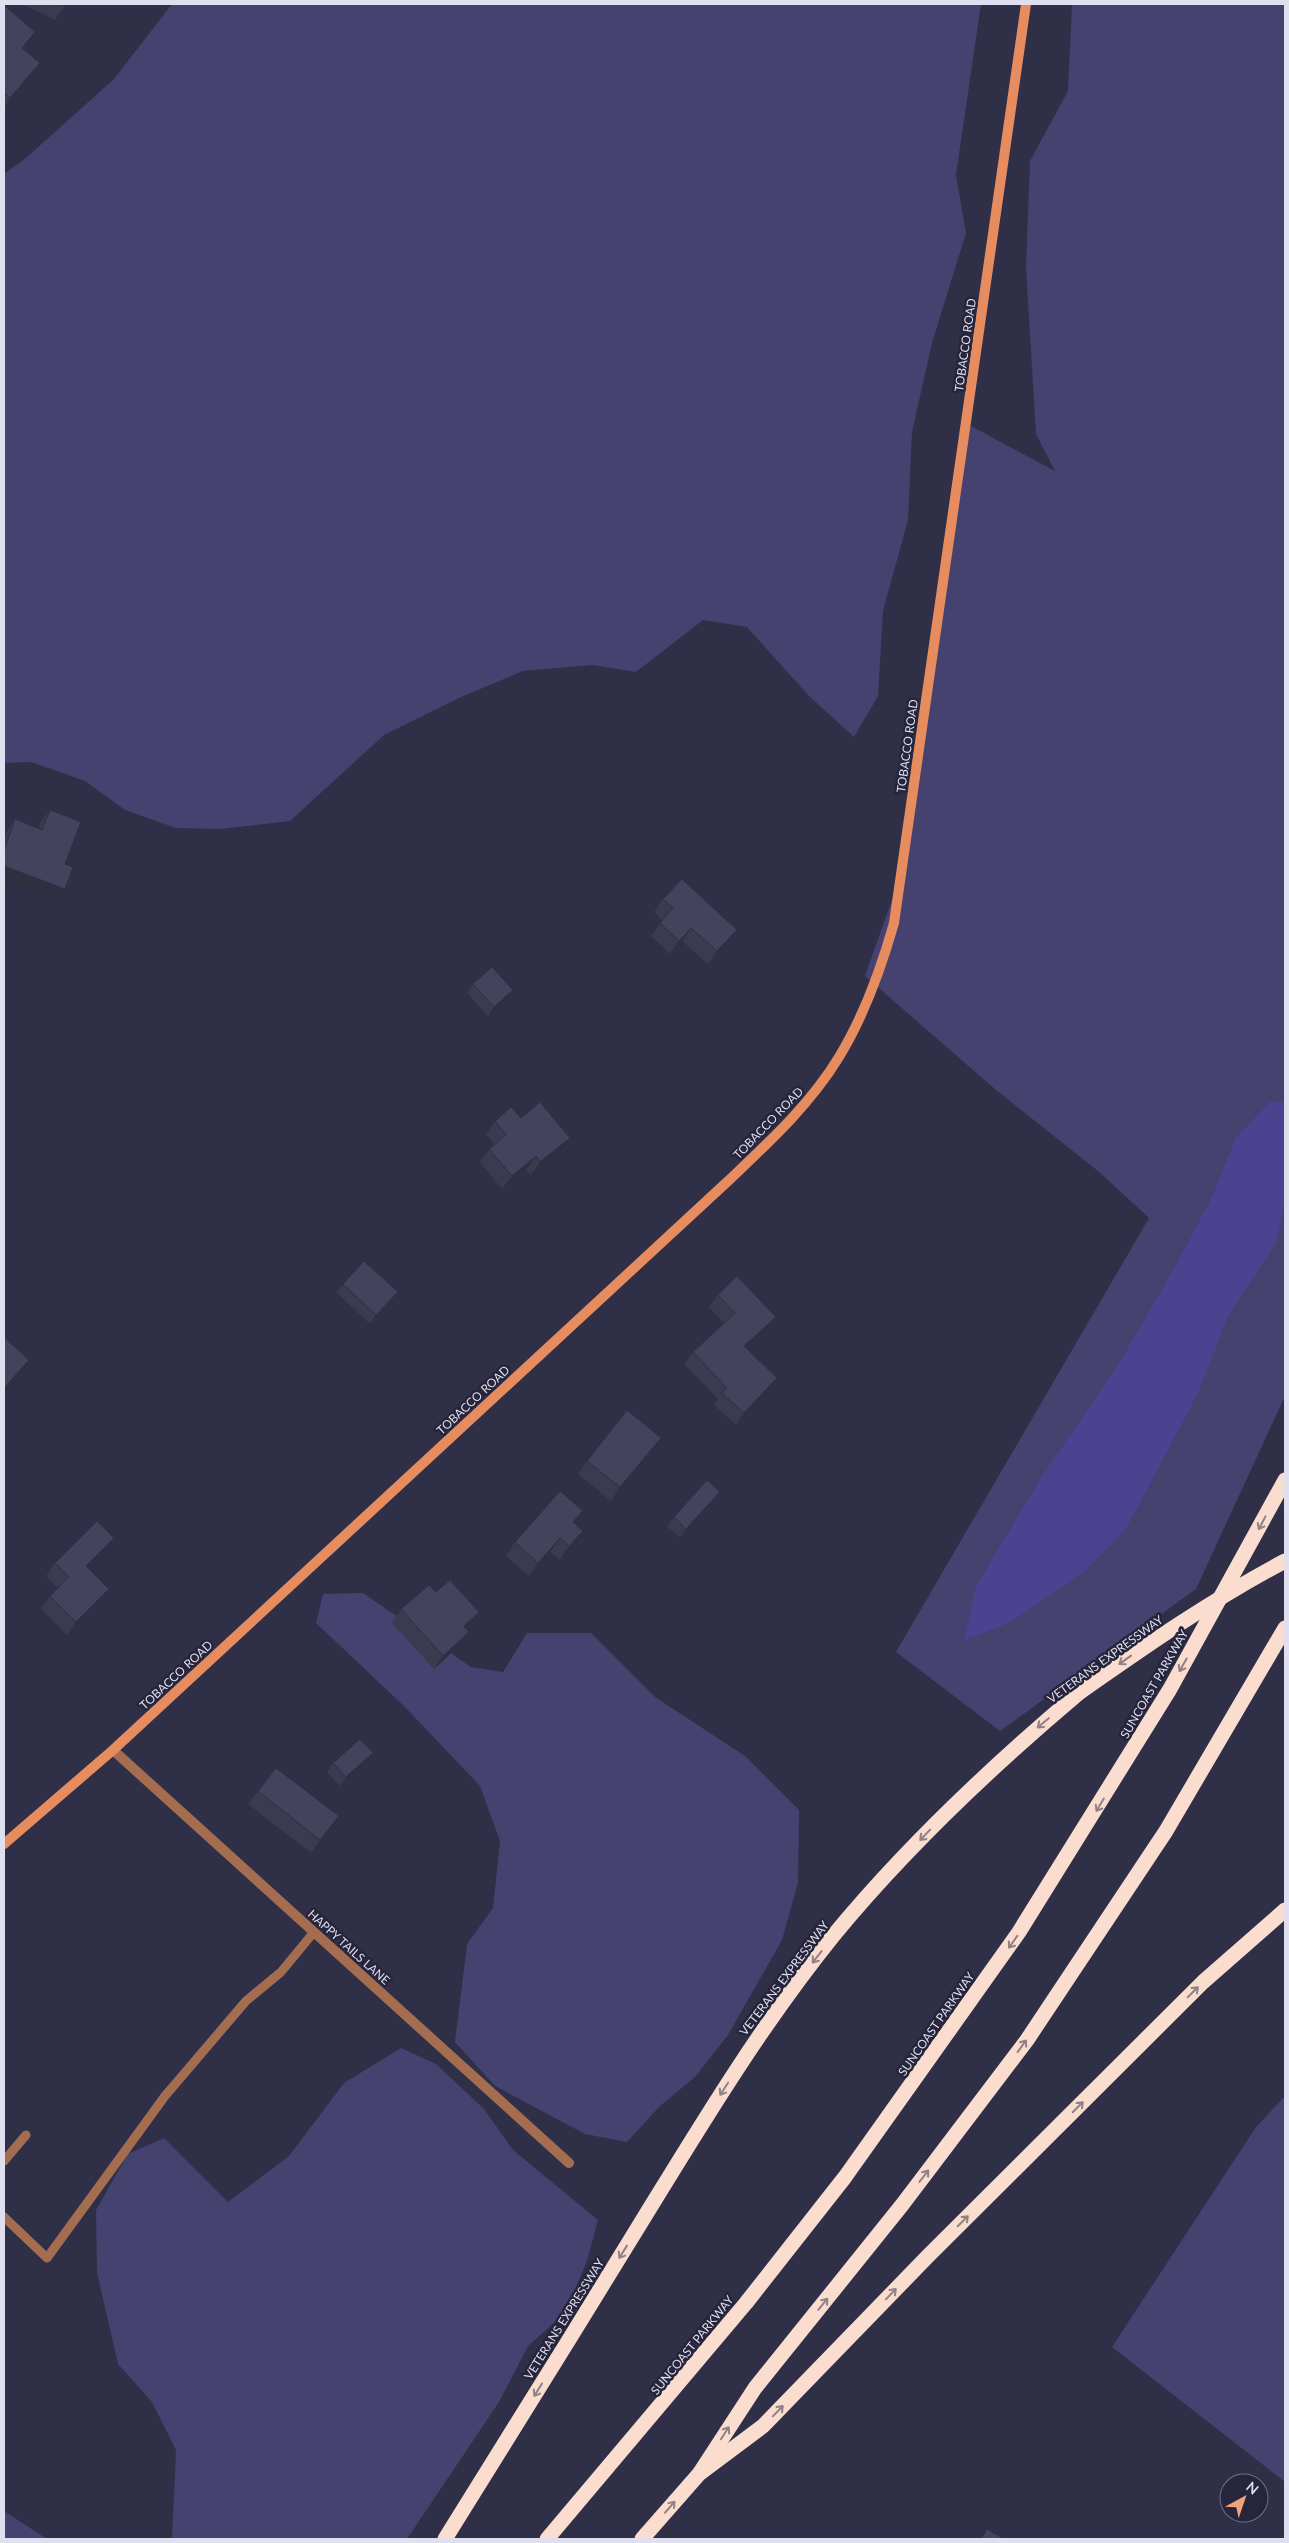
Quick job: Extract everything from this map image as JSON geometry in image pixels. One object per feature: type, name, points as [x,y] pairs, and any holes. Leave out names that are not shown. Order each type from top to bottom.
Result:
[{"type":"highway","name":"SUNCOAST PARKWAY","points":[[547,2539],[746,2303],[844,2177],[992,1971],[1097,1810],[1170,1689],[1285,1480]]},
{"type":"highway","name":"VETERANS EXPRESSWAY","points":[[445,2539],[708,2113],[766,2025],[799,1980],[892,1869],[961,1797],[1023,1740],[1080,1692],[1154,1640],[1232,1589],[1285,1561]]},
{"type":"highway","points":[[642,2539],[699,2474],[755,2388],[902,2205],[1027,2040],[1166,1831],[1285,1628]]},
{"type":"highway","points":[[699,2474],[764,2426],[928,2256],[1203,1982],[1285,1910]]},
{"type":"street","name":"TOBACCO ROAD","points":[[4,1844],[113,1750],[768,1144],[810,1098],[839,1058],[872,987],[894,923],[1026,4]]},
{"type":"street","name":"HAPPY TAILS LANE","points":[[113,1750],[569,2163]]},
{"type":"lane","points":[[4,2217],[47,2258],[165,2096],[246,2001],[280,1972],[314,1932]]},
{"type":"lane","points":[[4,2160],[26,2135]]},
{"type":"shaded area","points":[[172,4],[981,4],[956,175],[966,233],[932,343],[912,432],[908,520],[883,611],[878,696],[854,737],[809,696],[747,627],[703,620],[636,672],[592,665],[523,671],[461,697],[384,735],[290,821],[221,829],[176,828],[125,810],[85,781],[31,762],[4,763],[4,174],[26,158],[114,79]]},
{"type":"shaded area","points":[[1072,4],[1285,4],[1285,1396],[1196,1589],[1000,1731],[896,1652],[1149,1218],[1098,1171],[996,1090],[865,976],[893,897],[969,425],[1055,471],[1036,434],[1026,268],[1030,161],[1068,91]]},
{"type":"shaded area","points":[[1270,1102],[1285,1102],[1285,1200],[1276,1243],[1229,1314],[1199,1391],[1126,1529],[1085,1571],[1007,1624],[964,1640],[976,1586],[1042,1476],[1118,1365],[1176,1265],[1212,1197],[1236,1137]]},
{"type":"shaded area","points":[[363,1593],[471,1667],[503,1672],[527,1633],[591,1633],[655,1697],[745,1756],[799,1810],[798,1883],[782,1940],[728,2035],[695,2077],[660,2106],[627,2142],[585,2134],[495,2086],[455,2042],[467,1944],[493,1908],[500,1841],[480,1786],[405,1707],[316,1623],[323,1594]]},
{"type":"shaded area","points":[[401,2048],[436,2064],[484,2109],[513,2150],[598,2220],[587,2261],[565,2313],[528,2346],[499,2402],[407,2539],[172,2539],[176,2450],[152,2402],[118,2364],[97,2273],[96,2210],[128,2154],[164,2138],[228,2202],[289,2156],[344,2083]]},
{"type":"shaded area","points":[[1285,2096],[1285,2482],[1112,2347],[1256,2127]]},
{"type":"shaded area","points":[[4,2511],[47,2539],[4,2539]]},
{"type":"building","points":[[4,5],[35,32],[22,48],[40,63],[10,98],[4,92]]},
{"type":"building","points":[[50,810],[81,822],[65,864],[73,867],[65,889],[4,866],[4,850],[15,819],[42,830]]},
{"type":"building","points":[[682,879],[737,930],[717,951],[691,928],[679,941],[660,923],[673,908],[663,899]]},
{"type":"building","points":[[492,967],[513,990],[494,1007],[473,984]]},
{"type":"building","points":[[540,1102],[570,1138],[540,1162],[536,1156],[512,1176],[489,1149],[506,1135],[495,1121],[511,1107],[521,1118]]},
{"type":"building","points":[[364,1261],[398,1292],[376,1315],[343,1284]]},
{"type":"building","points":[[737,1276],[776,1317],[744,1346],[777,1378],[744,1413],[722,1393],[727,1388],[693,1352],[735,1313],[718,1295]]},
{"type":"building","points":[[4,1337],[29,1360],[4,1388]]},
{"type":"building","points":[[627,1410],[661,1438],[620,1487],[587,1461]]},
{"type":"building","points":[[707,1480],[720,1492],[686,1529],[674,1517]]},
{"type":"building","points":[[560,1491],[583,1511],[573,1522],[583,1531],[569,1546],[560,1538],[538,1563],[515,1542]]},
{"type":"building","points":[[97,1521],[114,1538],[86,1566],[109,1589],[76,1622],[50,1596],[69,1577],[55,1563]]},
{"type":"building","points":[[450,1580],[479,1612],[464,1626],[469,1632],[443,1656],[401,1609],[429,1585],[436,1592]]},
{"type":"building","points":[[360,1739],[373,1753],[346,1777],[333,1763]]},
{"type":"building","points":[[276,1768],[339,1816],[320,1840],[258,1791]]},
{"type":"building","points":[[987,2529],[1004,2539],[981,2539]]}]
